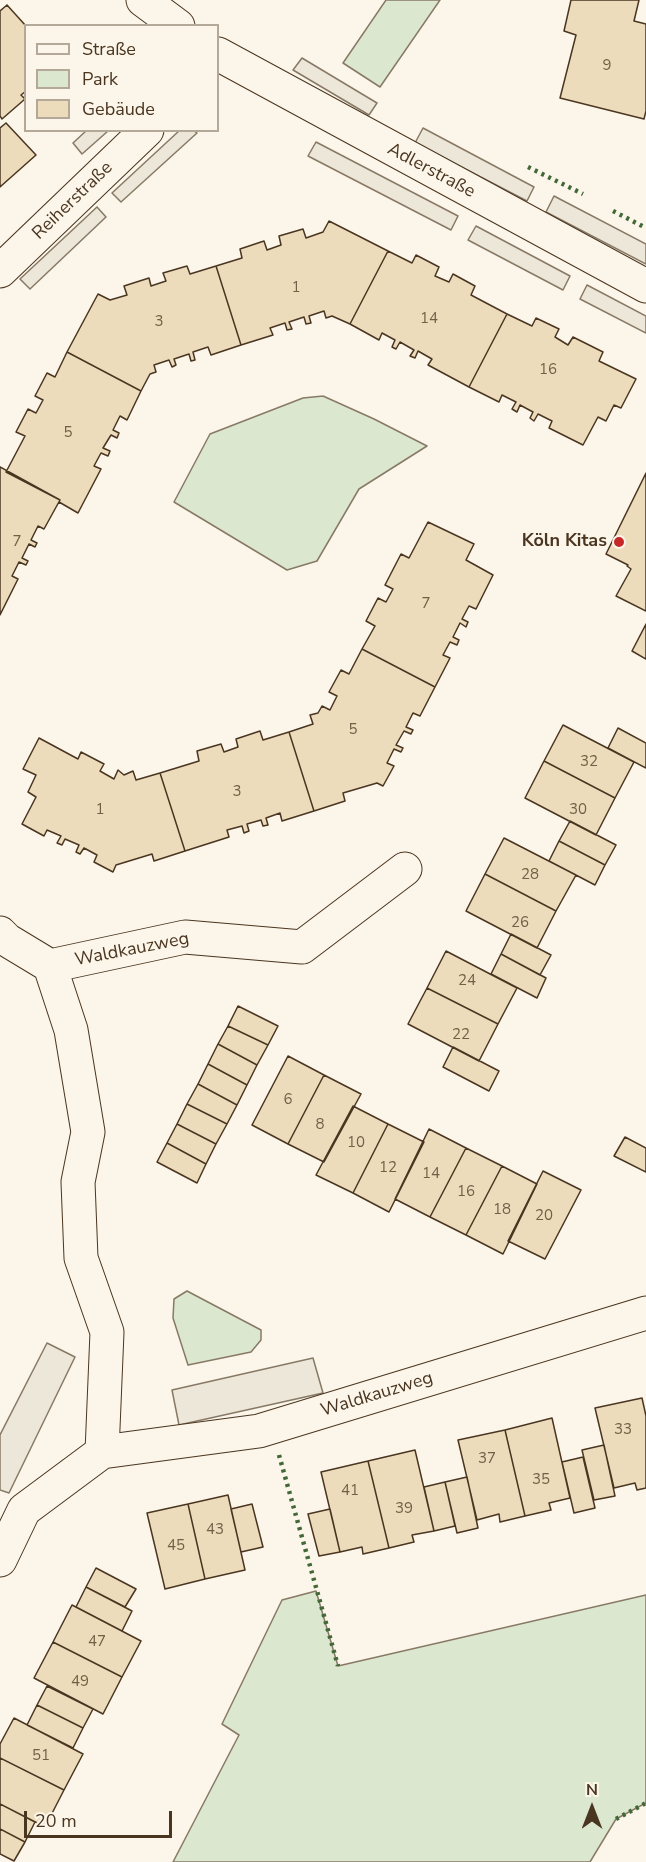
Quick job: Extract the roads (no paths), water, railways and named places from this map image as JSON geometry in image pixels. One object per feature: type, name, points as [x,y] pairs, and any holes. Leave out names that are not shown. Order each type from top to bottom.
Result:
[{"type":"street","points":[[143,0],[175,24]]},
{"type":"street","name":"Adlerstraße","points":[[219,58],[646,286]]},
{"type":"street","name":"Reiherstraße","points":[[0,271],[145,132]]},
{"type":"street","name":"Waldkauzweg","points":[[50,966],[184,937],[302,946],[405,869]]},
{"type":"street","name":"Waldkauzweg","points":[[0,933],[7,940],[50,966],[71,1030],[88,1132],[78,1182],[81,1258],[107,1332],[102,1452]]},
{"type":"street","name":"Waldkauzweg","points":[[0,1560],[24,1510],[102,1452],[259,1431],[646,1313]]},
{"type":"place","name":"Köln Kitas","points":[[619,542]]}]
